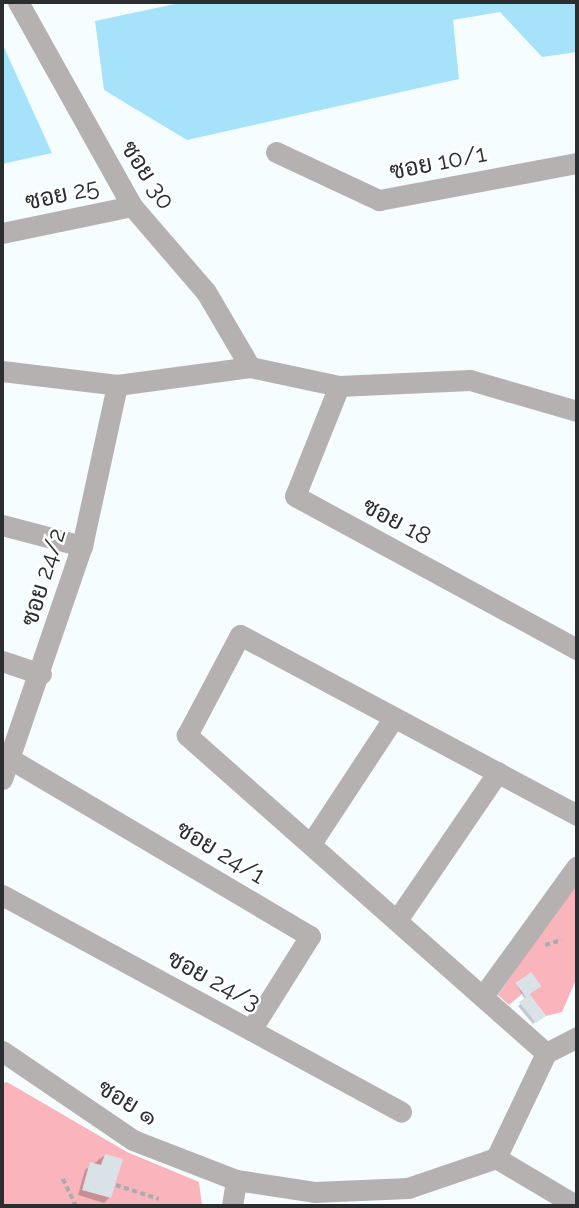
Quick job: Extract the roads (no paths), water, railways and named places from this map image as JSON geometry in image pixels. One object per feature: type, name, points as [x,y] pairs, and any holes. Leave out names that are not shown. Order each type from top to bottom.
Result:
[{"type":"street","name":"ซอย 30","points":[[18,2],[132,206],[206,292],[250,367]]},
{"type":"street","name":"ซอย 10/1","points":[[276,152],[379,200],[577,163]]},
{"type":"street","name":"ซอย 25","points":[[2,233],[132,206]]},
{"type":"street","points":[[2,371],[117,385],[250,367],[339,386],[470,380],[577,411]]},
{"type":"street","name":"ซอย 24/2","points":[[2,779],[6,755],[41,674],[82,546],[117,385]]},
{"type":"street","name":"ซอย 18","points":[[339,386],[295,496],[577,649]]},
{"type":"street","points":[[2,525],[82,546]]},
{"type":"street","points":[[546,1053],[312,842],[187,735],[240,635],[577,815]]},
{"type":"street","points":[[2,661],[41,674]]},
{"type":"street","points":[[312,842],[394,717]]},
{"type":"street","name":"ซอย 24/1","points":[[6,755],[310,936],[251,1030]]},
{"type":"street","points":[[397,920],[498,772]]},
{"type":"street","points":[[483,996],[577,866]]},
{"type":"street","name":"ซอย 24/3","points":[[2,895],[401,1112]]},
{"type":"street","points":[[577,1037],[546,1053],[496,1158],[577,1206]]},
{"type":"street","name":"ซอย ๑","points":[[2,1051],[133,1140],[236,1180],[314,1192],[408,1188],[496,1158]]},
{"type":"street","points":[[232,1206],[236,1180]]},
{"type":"water","points":[[184,2],[577,2],[577,52],[542,57],[500,12],[453,20],[459,79],[187,140],[104,90],[95,21]]},
{"type":"water","points":[[2,43],[52,153],[2,164]]}]
